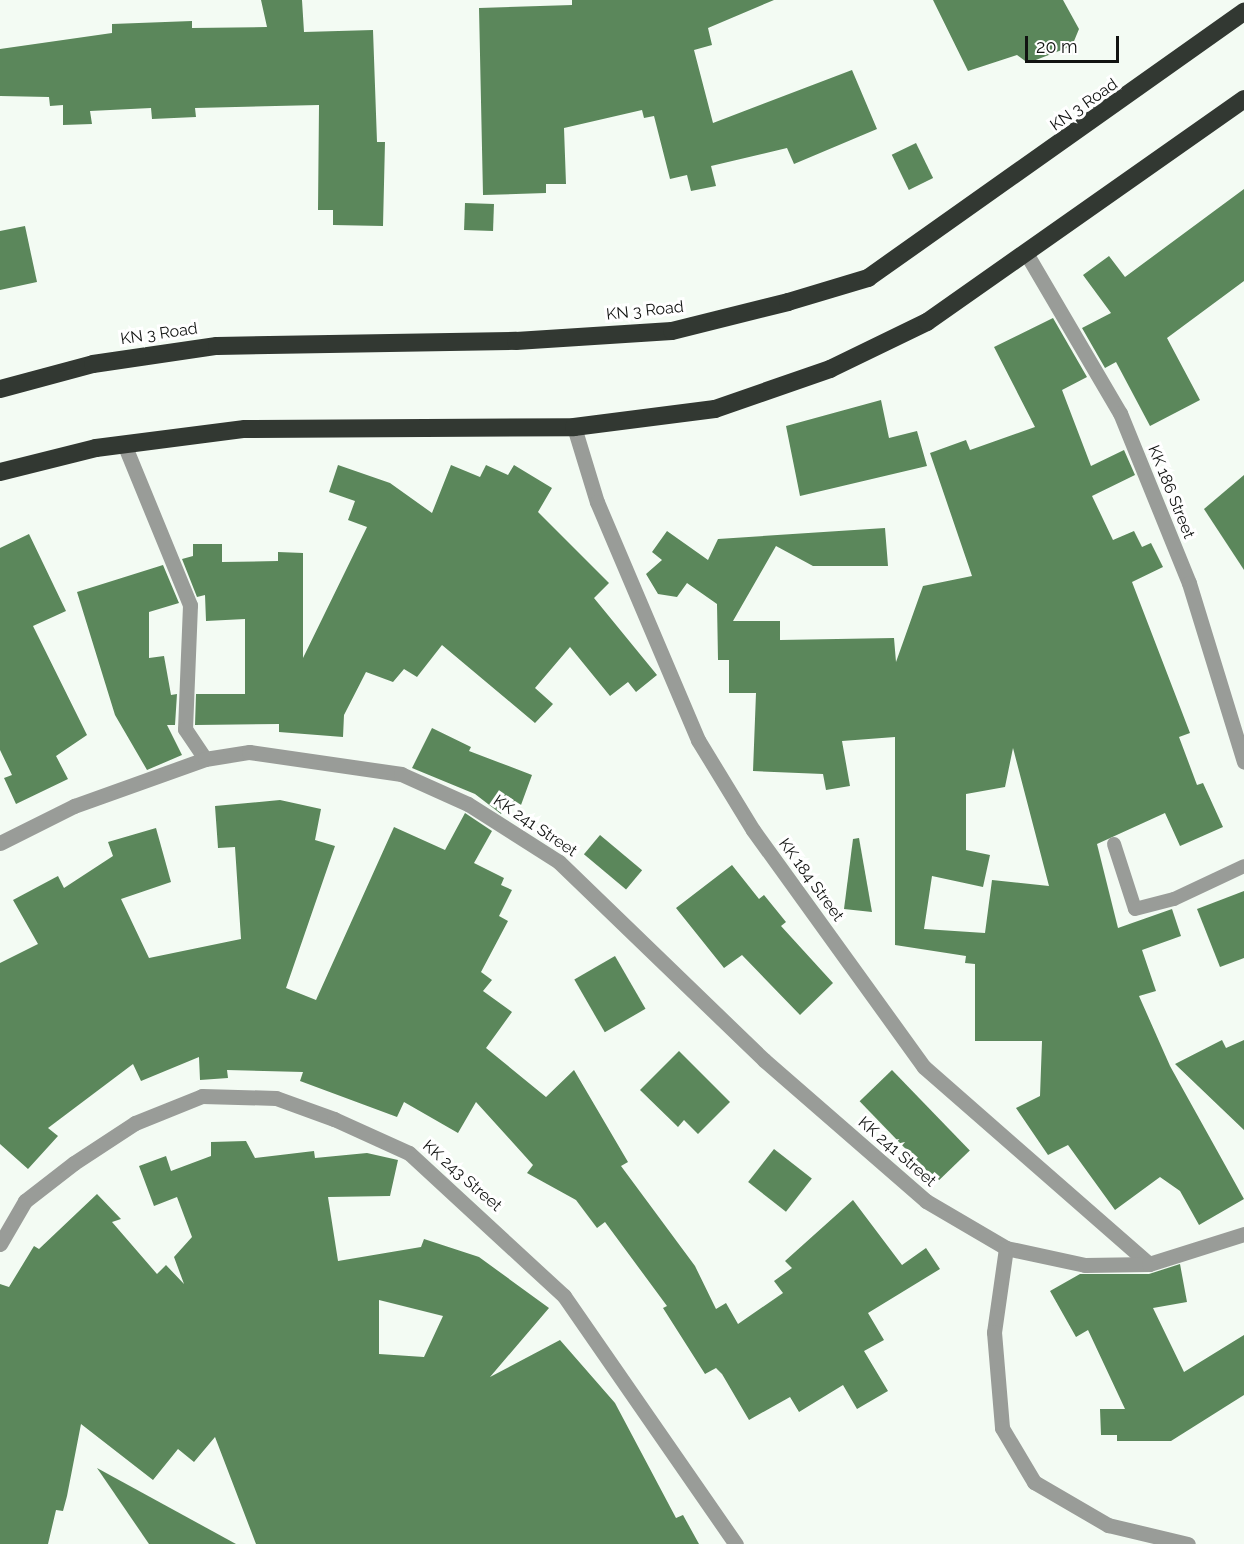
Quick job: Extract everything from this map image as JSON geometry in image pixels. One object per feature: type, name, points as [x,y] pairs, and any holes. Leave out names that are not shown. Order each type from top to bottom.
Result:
[{"type":"highway","name":"KN 3 Road","points":[[0,389],[93,364],[217,346],[516,341],[672,331],[788,302],[868,278],[1244,12]]},
{"type":"highway","points":[[0,472],[124,444],[245,429],[574,427],[715,409],[830,369],[927,322],[1244,99]]},
{"type":"street","name":"KK 186 Street","points":[[1026,253],[1120,412],[1189,584],[1244,762]]},
{"type":"street","name":"KK 184 Street","points":[[574,427],[597,502],[698,740],[753,830],[924,1066],[1149,1264]]},
{"type":"street","points":[[124,444],[190,605],[185,729],[205,759]]},
{"type":"street","name":"KK 241 Street","points":[[0,843],[74,806],[205,759],[249,752],[318,759],[401,774],[468,804],[559,862],[764,1060],[926,1201],[1006,1248],[1085,1265],[1149,1264],[1244,1234]]},
{"type":"street","name":"KK 243 Street","points":[[0,1244],[25,1201],[74,1163],[135,1123],[202,1096],[276,1098],[334,1119],[409,1153],[564,1296],[736,1544]]},
{"type":"street","points":[[1006,1248],[994,1332],[1002,1428],[1034,1482],[1108,1525],[1188,1544]]},
{"type":"lane","points":[[1114,844],[1135,909],[1174,899],[1244,867]]},
{"type":"building","points":[[261,0],[302,0],[304,32],[373,30],[377,142],[385,142],[383,226],[333,225],[333,210],[318,210],[319,105],[195,108],[196,117],[152,119],[151,108],[90,111],[92,124],[63,125],[63,105],[50,106],[49,97],[0,96],[0,49],[112,33],[112,24],[192,21],[192,28],[267,27]]},
{"type":"building","points":[[572,0],[774,0],[708,28],[712,45],[694,50],[713,123],[852,70],[877,129],[794,164],[787,148],[711,166],[716,186],[691,191],[687,175],[670,179],[654,116],[644,118],[642,110],[564,128],[566,184],[546,184],[546,193],[483,195],[479,8],[572,5]]},
{"type":"building","points":[[933,0],[1063,0],[1079,29],[1072,46],[1028,63],[1017,55],[968,71]]},
{"type":"building","points":[[916,143],[933,178],[909,190],[892,155]]},
{"type":"building","points":[[1244,189],[1244,281],[1167,338],[1200,400],[1150,426],[1116,362],[1105,368],[1082,328],[1111,313],[1083,275],[1109,256],[1125,277]]},
{"type":"building","points":[[465,203],[494,204],[493,231],[464,230]]},
{"type":"building","points":[[25,226],[37,282],[0,290],[0,231]]},
{"type":"building","points":[[1053,318],[1087,377],[1062,390],[1091,466],[1124,450],[1135,475],[1092,496],[1113,540],[1134,531],[1142,547],[1151,543],[1163,567],[1132,582],[1190,733],[1179,737],[1197,785],[1203,783],[1223,827],[1180,846],[1165,813],[1097,844],[1118,928],[1172,909],[1181,936],[1142,950],[1156,991],[1139,996],[1170,1066],[1244,1199],[1199,1225],[1180,1191],[1160,1177],[1115,1210],[1068,1145],[1048,1155],[1016,1108],[1040,1096],[1042,1041],[975,1041],[975,964],[965,963],[966,956],[895,945],[895,737],[842,741],[850,786],[826,790],[823,774],[753,771],[756,693],[729,693],[729,660],[718,660],[717,604],[687,583],[677,597],[658,594],[646,574],[662,560],[652,552],[667,531],[708,560],[718,539],[885,528],[888,566],[813,566],[776,546],[733,621],[780,621],[780,640],[894,638],[896,662],[923,586],[972,576],[930,453],[966,440],[970,450],[1035,427],[994,347]],"holes":[[[1013,748],[1049,886],[992,880],[985,933],[924,929],[932,876],[983,887],[990,855],[966,850],[966,794],[1005,787]]]},
{"type":"building","points":[[881,400],[889,438],[917,431],[927,466],[800,496],[786,426]]},
{"type":"building","points":[[338,465],[390,483],[432,513],[451,465],[480,477],[486,465],[508,475],[514,465],[552,488],[538,512],[609,583],[594,598],[657,675],[636,692],[628,682],[610,696],[570,647],[535,688],[553,704],[535,723],[442,645],[417,677],[404,669],[393,682],[366,672],[344,715],[343,737],[279,732],[279,724],[195,725],[196,694],[245,694],[245,619],[206,621],[205,595],[197,597],[182,559],[193,556],[193,544],[222,544],[222,562],[278,561],[278,552],[303,553],[303,658],[367,527],[348,520],[355,501],[329,492]]},
{"type":"building","points":[[1244,475],[1244,570],[1204,509]]},
{"type":"building","points":[[29,534],[66,611],[33,626],[87,735],[56,756],[68,779],[16,804],[4,778],[12,775],[0,750],[0,548]]},
{"type":"building","points":[[163,565],[179,603],[149,612],[149,658],[164,656],[171,695],[177,694],[175,725],[167,725],[182,755],[147,770],[115,715],[77,592]]},
{"type":"building","points":[[432,728],[471,747],[469,751],[532,775],[521,805],[508,800],[501,814],[475,794],[412,768]]},
{"type":"building","points":[[280,800],[321,809],[315,840],[335,846],[286,988],[316,1000],[394,827],[445,850],[465,813],[492,831],[474,863],[504,878],[501,885],[512,890],[499,916],[508,921],[481,972],[492,980],[483,991],[512,1012],[486,1048],[546,1097],[574,1070],[628,1162],[621,1166],[695,1266],[716,1309],[726,1303],[738,1324],[783,1293],[774,1281],[792,1268],[785,1261],[853,1200],[902,1265],[926,1248],[940,1269],[868,1313],[884,1340],[864,1351],[888,1391],[857,1409],[843,1385],[799,1412],[790,1397],[749,1420],[722,1374],[716,1368],[705,1374],[663,1308],[667,1306],[605,1222],[597,1228],[576,1200],[527,1173],[533,1165],[476,1102],[458,1133],[404,1102],[397,1117],[300,1081],[303,1072],[227,1070],[228,1078],[200,1080],[199,1057],[141,1081],[133,1064],[48,1128],[58,1136],[28,1169],[0,1144],[0,963],[38,944],[13,900],[58,876],[64,888],[113,856],[108,842],[156,828],[171,882],[121,899],[149,958],[241,939],[235,847],[218,848],[215,806]]},
{"type":"building","points":[[600,835],[642,870],[626,890],[584,854]]},
{"type":"building","points":[[859,838],[872,912],[844,909],[853,839]]},
{"type":"building","points":[[732,865],[759,899],[764,895],[786,922],[781,926],[833,983],[800,1015],[742,955],[724,968],[676,908]]},
{"type":"building","points":[[1244,891],[1244,958],[1220,967],[1197,909]]},
{"type":"building","points":[[615,956],[646,1009],[605,1032],[574,980]]},
{"type":"building","points":[[1222,1040],[1226,1048],[1244,1040],[1244,1130],[1175,1064]]},
{"type":"building","points":[[679,1051],[730,1102],[698,1134],[684,1120],[678,1127],[640,1090]]},
{"type":"building","points":[[892,1070],[970,1151],[937,1182],[860,1101]]},
{"type":"building","points":[[246,1141],[255,1158],[314,1151],[315,1158],[367,1153],[398,1160],[390,1196],[328,1197],[338,1261],[421,1247],[424,1239],[479,1257],[549,1308],[490,1377],[560,1340],[615,1403],[676,1518],[683,1515],[699,1544],[256,1544],[215,1437],[194,1462],[178,1449],[153,1480],[81,1424],[63,1511],[56,1510],[48,1544],[0,1544],[0,1284],[9,1287],[34,1246],[39,1249],[97,1194],[121,1219],[112,1222],[157,1274],[166,1265],[184,1284],[174,1257],[192,1237],[177,1197],[154,1206],[139,1166],[166,1156],[171,1171],[211,1156],[211,1142]],"holes":[[[379,1300],[443,1316],[424,1357],[379,1354]]]},
{"type":"building","points":[[774,1149],[812,1179],[786,1212],[748,1182]]},
{"type":"building","points":[[1180,1264],[1187,1302],[1153,1308],[1184,1372],[1244,1335],[1244,1395],[1171,1441],[1117,1441],[1117,1435],[1101,1435],[1100,1409],[1125,1409],[1088,1330],[1076,1337],[1050,1291],[1080,1274],[1149,1274]]},
{"type":"building","points":[[97,1468],[236,1544],[149,1544]]}]
